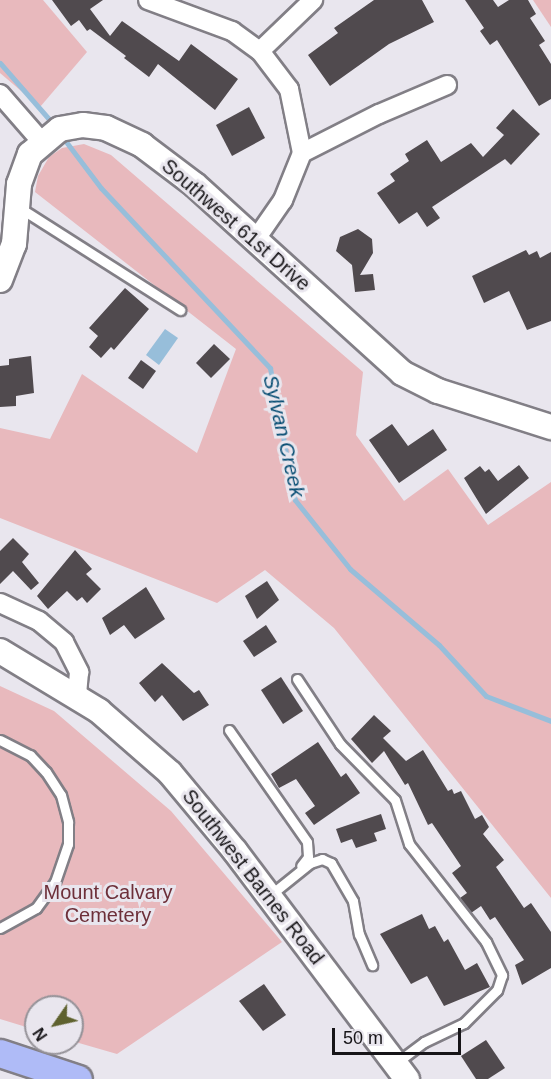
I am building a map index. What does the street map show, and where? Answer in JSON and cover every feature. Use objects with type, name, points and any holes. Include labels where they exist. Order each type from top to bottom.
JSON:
[{"type":"main road","points":[[0,1053],[78,1079]]},
{"type":"street","points":[[148,0],[210,20],[260,51],[289,89],[302,153],[283,200],[256,239]]},
{"type":"street","points":[[260,51],[313,0]]},
{"type":"street","points":[[302,153],[379,114],[447,86]]},
{"type":"street","points":[[0,94],[11,102],[41,141],[21,172],[14,244],[0,280]]},
{"type":"street","name":"Southwest 61st Drive","points":[[41,141],[60,129],[83,125],[122,133],[195,184],[402,373],[438,392],[551,427]]},
{"type":"street","points":[[0,603],[39,621],[64,642],[79,672],[77,696]]},
{"type":"street","name":"Southwest Barnes Road","points":[[0,651],[77,696],[119,726],[170,772],[269,896],[401,1071]]},
{"type":"lane","points":[[17,206],[180,310]]},
{"type":"lane","points":[[297,679],[340,744],[395,800],[409,844],[486,942],[502,975],[497,990],[464,1023],[424,1042],[401,1071]]},
{"type":"lane","points":[[229,730],[307,842],[308,857],[296,873]]},
{"type":"lane","points":[[0,740],[30,755],[46,772],[61,795],[68,822],[68,843],[55,882],[36,908],[0,928]]},
{"type":"lane","points":[[269,896],[296,873],[322,859],[331,862],[353,901],[359,934],[372,965]]},
{"type":"green space","points":[[0,0],[43,0],[87,52],[40,107],[0,73]]},
{"type":"green space","points":[[533,0],[551,0],[551,27]]},
{"type":"green space","points":[[84,144],[111,155],[363,372],[356,435],[404,501],[448,469],[488,525],[551,482],[551,898],[334,628],[265,570],[217,603],[0,518],[0,428],[50,439],[82,374],[197,453],[236,349],[35,192],[38,176],[49,157],[62,148]]},
{"type":"green space","name":"Mount Calvary Cemetery","points":[[0,686],[54,711],[171,811],[282,942],[117,1054],[84,1044],[84,995],[24,995],[24,1026],[0,1019]]},
{"type":"water","points":[[165,329],[178,338],[159,365],[146,355]]},
{"type":"building","points":[[52,0],[103,0],[90,9],[110,36],[122,21],[179,61],[191,44],[238,79],[215,110],[158,64],[149,77],[90,29],[87,31],[79,20],[71,26]]},
{"type":"building","points":[[374,0],[422,0],[434,22],[389,44],[330,86],[308,55],[338,33],[334,28]]},
{"type":"building","points":[[465,0],[493,0],[498,7],[509,0],[528,0],[536,14],[530,18],[545,41],[539,45],[551,64],[551,99],[539,106],[497,40],[490,45],[480,31],[484,28]]},
{"type":"building","points":[[249,107],[265,138],[232,156],[216,125]]},
{"type":"building","points":[[513,109],[540,134],[511,165],[505,159],[432,207],[440,218],[427,227],[417,212],[399,224],[377,193],[395,181],[390,174],[409,161],[405,154],[427,140],[441,162],[471,143],[483,157],[504,135],[496,128]]},
{"type":"building","points":[[358,229],[372,239],[373,253],[360,275],[373,274],[375,290],[355,292],[352,265],[336,251],[340,237]]},
{"type":"building","points":[[526,250],[529,255],[537,251],[540,258],[551,252],[551,321],[527,330],[509,291],[484,303],[472,276]]},
{"type":"building","points":[[125,288],[149,309],[114,350],[111,347],[101,358],[89,347],[98,336],[89,328]]},
{"type":"building","points":[[214,344],[230,359],[211,378],[196,363]]},
{"type":"building","points":[[31,356],[34,393],[16,396],[16,406],[0,407],[0,366],[9,365],[9,359]]},
{"type":"building","points":[[141,360],[156,371],[143,389],[128,378]]},
{"type":"building","points":[[392,424],[408,446],[433,429],[447,450],[399,483],[369,440]]},
{"type":"building","points":[[519,465],[529,478],[486,514],[464,478],[480,466],[485,472],[489,469],[498,481]]},
{"type":"building","points":[[13,538],[29,554],[22,562],[39,583],[31,590],[13,571],[0,584],[0,551]]},
{"type":"building","points":[[75,550],[92,569],[86,574],[101,589],[87,603],[82,597],[77,601],[67,591],[48,609],[37,596]]},
{"type":"building","points":[[267,581],[279,600],[257,619],[245,596]]},
{"type":"building","points":[[146,587],[165,619],[135,639],[124,625],[110,635],[102,618]]},
{"type":"building","points":[[266,625],[277,642],[254,657],[243,641]]},
{"type":"building","points":[[162,663],[194,693],[199,690],[209,705],[183,721],[162,695],[155,702],[139,683]]},
{"type":"building","points":[[281,677],[303,711],[283,724],[261,690]]},
{"type":"building","points":[[374,715],[391,731],[383,738],[406,761],[423,750],[448,791],[452,789],[454,794],[461,791],[475,819],[482,815],[489,827],[483,834],[504,860],[496,867],[524,908],[531,903],[551,932],[551,968],[522,985],[515,965],[524,960],[495,917],[490,920],[481,906],[471,913],[460,898],[467,893],[452,873],[461,866],[432,823],[428,825],[408,783],[405,785],[384,751],[372,763],[351,739]]},
{"type":"building","points":[[318,742],[341,777],[346,773],[360,793],[314,825],[305,813],[315,806],[296,779],[279,788],[271,774]]},
{"type":"building","points":[[381,814],[386,829],[374,833],[377,841],[356,848],[352,839],[341,843],[336,829]]},
{"type":"building","points":[[422,914],[429,929],[435,926],[444,942],[448,939],[465,970],[477,963],[490,987],[444,1006],[427,976],[411,984],[380,934]]},
{"type":"building","points":[[264,984],[286,1015],[263,1031],[239,1001]]},
{"type":"building","points":[[486,1040],[505,1068],[488,1079],[476,1079],[461,1056]]},
{"type":"waterway","name":"Sylvan Creek","points":[[0,63],[48,118]]},
{"type":"waterway","name":"Sylvan Creek","points":[[67,143],[101,188],[270,368],[295,500],[350,569],[439,645],[486,696],[551,721]]}]
